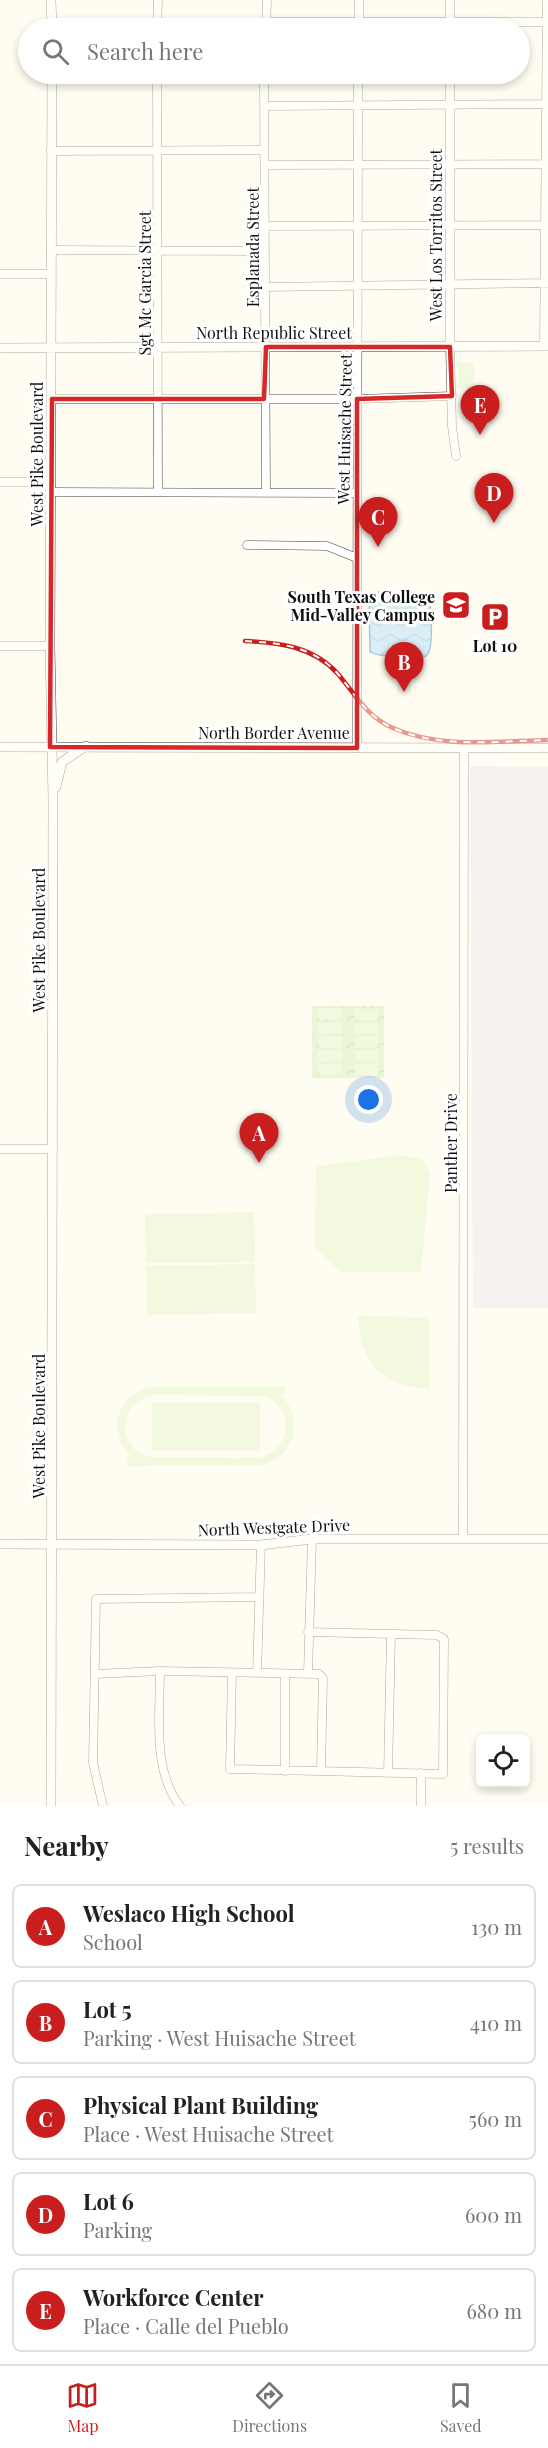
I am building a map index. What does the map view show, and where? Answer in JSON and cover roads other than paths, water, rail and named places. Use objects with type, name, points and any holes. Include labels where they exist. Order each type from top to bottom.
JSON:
[{"type":"street","points":[[51,0],[52,18]]},
{"type":"street","points":[[157,18],[158,0]]},
{"type":"street","points":[[266,18],[267,0]]},
{"type":"street","points":[[358,18],[359,0]]},
{"type":"street","points":[[450,0],[450,18]]},
{"type":"street","points":[[546,346],[547,0]]},
{"type":"street","points":[[530,23],[547,22]]},
{"type":"street","name":"West Pike Boulevard","points":[[51,1806],[53,1544],[53,800],[50,747],[52,84]]},
{"type":"street","name":"Sgt Mc Garcia Street","points":[[157,84],[158,492]]},
{"type":"street","name":"Esplanada Street","points":[[264,84],[266,493]]},
{"type":"street","name":"West Huisache Street","points":[[357,748],[358,84]]},
{"type":"street","name":"West Los Torritos Street","points":[[450,84],[450,347],[456,456]]},
{"type":"street","points":[[265,106],[547,104]]},
{"type":"street","points":[[51,151],[264,150]]},
{"type":"street","points":[[265,165],[547,164]]},
{"type":"street","points":[[265,226],[547,225]]},
{"type":"street","points":[[51,250],[265,250]]},
{"type":"street","points":[[0,274],[51,274]]},
{"type":"street","points":[[265,287],[547,283]]},
{"type":"street","name":"North Republic Street","points":[[0,348],[546,346]]},
{"type":"street","points":[[52,399],[357,399],[452,396]]},
{"type":"street","points":[[0,482],[50,482]]},
{"type":"street","points":[[51,492],[356,493]]},
{"type":"street","points":[[247,545],[327,546],[357,558]]},
{"type":"street","points":[[0,646],[50,646]]},
{"type":"street","points":[[53,800],[62,762],[86,746]]},
{"type":"street","name":"North Border Avenue","points":[[0,747],[548,748]]},
{"type":"street","name":"Panther Drive","points":[[463,1538],[464,748]]},
{"type":"street","points":[[0,1149],[53,1149]]},
{"type":"street","points":[[308,1674],[312,1539]]},
{"type":"street","name":"North Westgate Drive","points":[[0,1544],[261,1545],[312,1539],[548,1539]]},
{"type":"street","points":[[257,1673],[261,1545]]},
{"type":"street","points":[[103,1806],[93,1763],[96,1599],[259,1597]]},
{"type":"street","points":[[232,1673],[230,1769],[443,1774],[444,1638],[437,1635],[308,1632]]},
{"type":"street","points":[[388,1773],[391,1634]]},
{"type":"street","points":[[95,1674],[160,1671],[319,1674],[323,1678],[321,1772]]},
{"type":"street","points":[[160,1671],[161,1758],[171,1794],[180,1806]]},
{"type":"street","points":[[285,1674],[285,1771]]},
{"type":"street","points":[[421,1773],[421,1806]]},
{"type":"water","points":[[372,592],[419,593],[427,596],[431,627],[429,652],[426,656],[398,657],[370,652],[369,599]]},
{"type":"railway","points":[[245,641],[283,645],[318,657],[338,674],[376,718],[411,735],[469,742],[548,740]]},
{"type":"place","name":"Workforce Center","points":[[480,435]]},
{"type":"place","name":"Lot 6","points":[[494,523]]},
{"type":"place","name":"Physical Plant Building","points":[[378,547]]},
{"type":"place","name":"South Texas College Mid-Valley Campus","points":[[456,605]]},
{"type":"place","name":"Lot 10","points":[[495,617]]},
{"type":"place","name":"Lot 5","points":[[404,692]]},
{"type":"place","name":"Weslaco High School","points":[[259,1163]]}]
